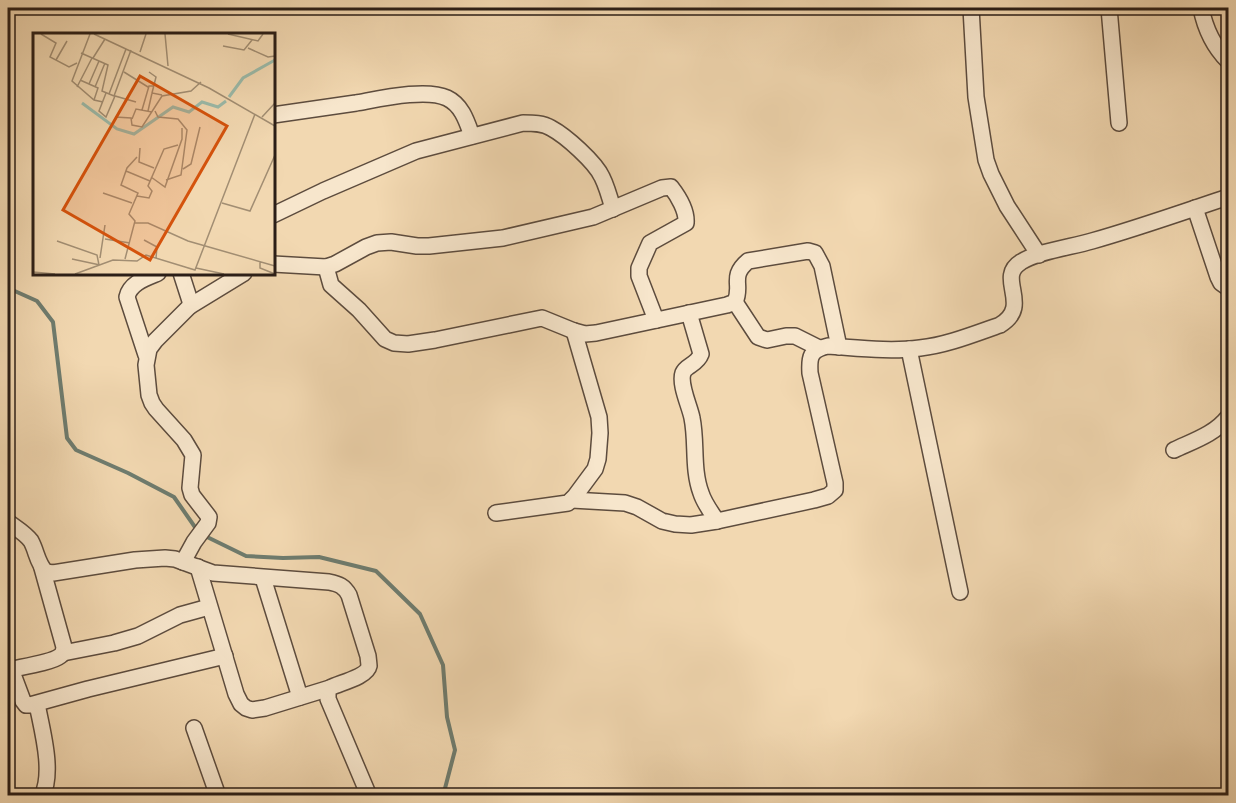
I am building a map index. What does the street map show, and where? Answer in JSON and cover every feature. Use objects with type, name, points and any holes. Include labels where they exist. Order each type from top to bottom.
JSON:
[{"type":"street","points":[[971,8],[976,97],[986,160],[1007,206],[1038,255]]},
{"type":"street","points":[[1109,8],[1119,123]]},
{"type":"street","points":[[1200,8],[1208,33],[1228,62]]},
{"type":"street","points":[[274,115],[405,95],[432,94],[447,98],[456,105],[464,114],[472,136]]},
{"type":"street","points":[[274,214],[416,151],[523,123],[536,123],[550,127],[581,151],[603,177],[613,209]]},
{"type":"street","points":[[274,264],[326,267],[377,243],[391,242],[429,246],[503,237],[593,217],[662,188],[671,187],[687,217],[686,223],[650,243],[639,268],[639,276],[656,320]]},
{"type":"street","points":[[572,500],[625,503],[662,521],[691,525],[828,496],[835,490],[835,483],[809,361],[819,348],[828,346],[909,349],[937,345],[1000,325],[1007,321],[1015,308],[1011,275],[1014,268],[1021,262],[1038,255],[1133,229],[1228,197]]},
{"type":"street","points":[[1195,208],[1218,277],[1221,283],[1228,288]]},
{"type":"street","points":[[326,267],[331,285],[359,310],[385,339],[394,343],[408,344],[542,318],[574,331],[585,334],[596,333],[727,305],[735,302],[738,296],[736,280],[738,272],[741,266],[748,261],[808,252],[814,253],[822,266],[839,347]]},
{"type":"street","points":[[147,356],[128,292],[132,286],[156,274]]},
{"type":"street","points":[[180,274],[190,306]]},
{"type":"street","points":[[42,568],[46,572],[53,573],[135,560],[165,558],[190,565],[213,573],[339,584],[349,595],[368,656],[367,670],[363,675],[330,688],[265,708],[252,710],[246,708],[236,694],[209,607],[190,565],[199,536],[208,523],[209,517],[192,495],[190,488],[193,455],[184,440],[152,403],[149,395],[147,356],[155,341],[190,306],[242,274]]},
{"type":"street","points":[[735,302],[758,337],[767,340],[795,336],[819,348]]},
{"type":"street","points":[[689,313],[701,354],[699,360],[684,370],[683,384],[694,428],[700,492],[717,521]]},
{"type":"street","points":[[496,513],[563,504],[572,500],[593,474],[598,459],[599,417],[574,331]]},
{"type":"street","points":[[909,349],[960,592]]},
{"type":"street","points":[[1174,450],[1202,437],[1225,422],[1228,417]]},
{"type":"street","points":[[8,522],[29,539],[42,568],[64,647],[63,653]]},
{"type":"street","points":[[263,578],[300,697]]},
{"type":"street","points":[[209,607],[180,615],[138,636],[63,653],[59,657],[10,669],[26,705],[225,656]]},
{"type":"street","points":[[330,688],[328,699],[369,795]]},
{"type":"street","points":[[37,704],[48,774],[46,788],[42,795]]},
{"type":"street","points":[[194,728],[218,795]]},
{"type":"waterway","points":[[8,288],[37,301],[53,322],[67,438],[76,450],[174,497],[197,530]]},
{"type":"waterway","points":[[203,535],[246,556],[319,557],[376,571],[420,614],[443,665],[447,717],[455,750],[443,796]]}]
